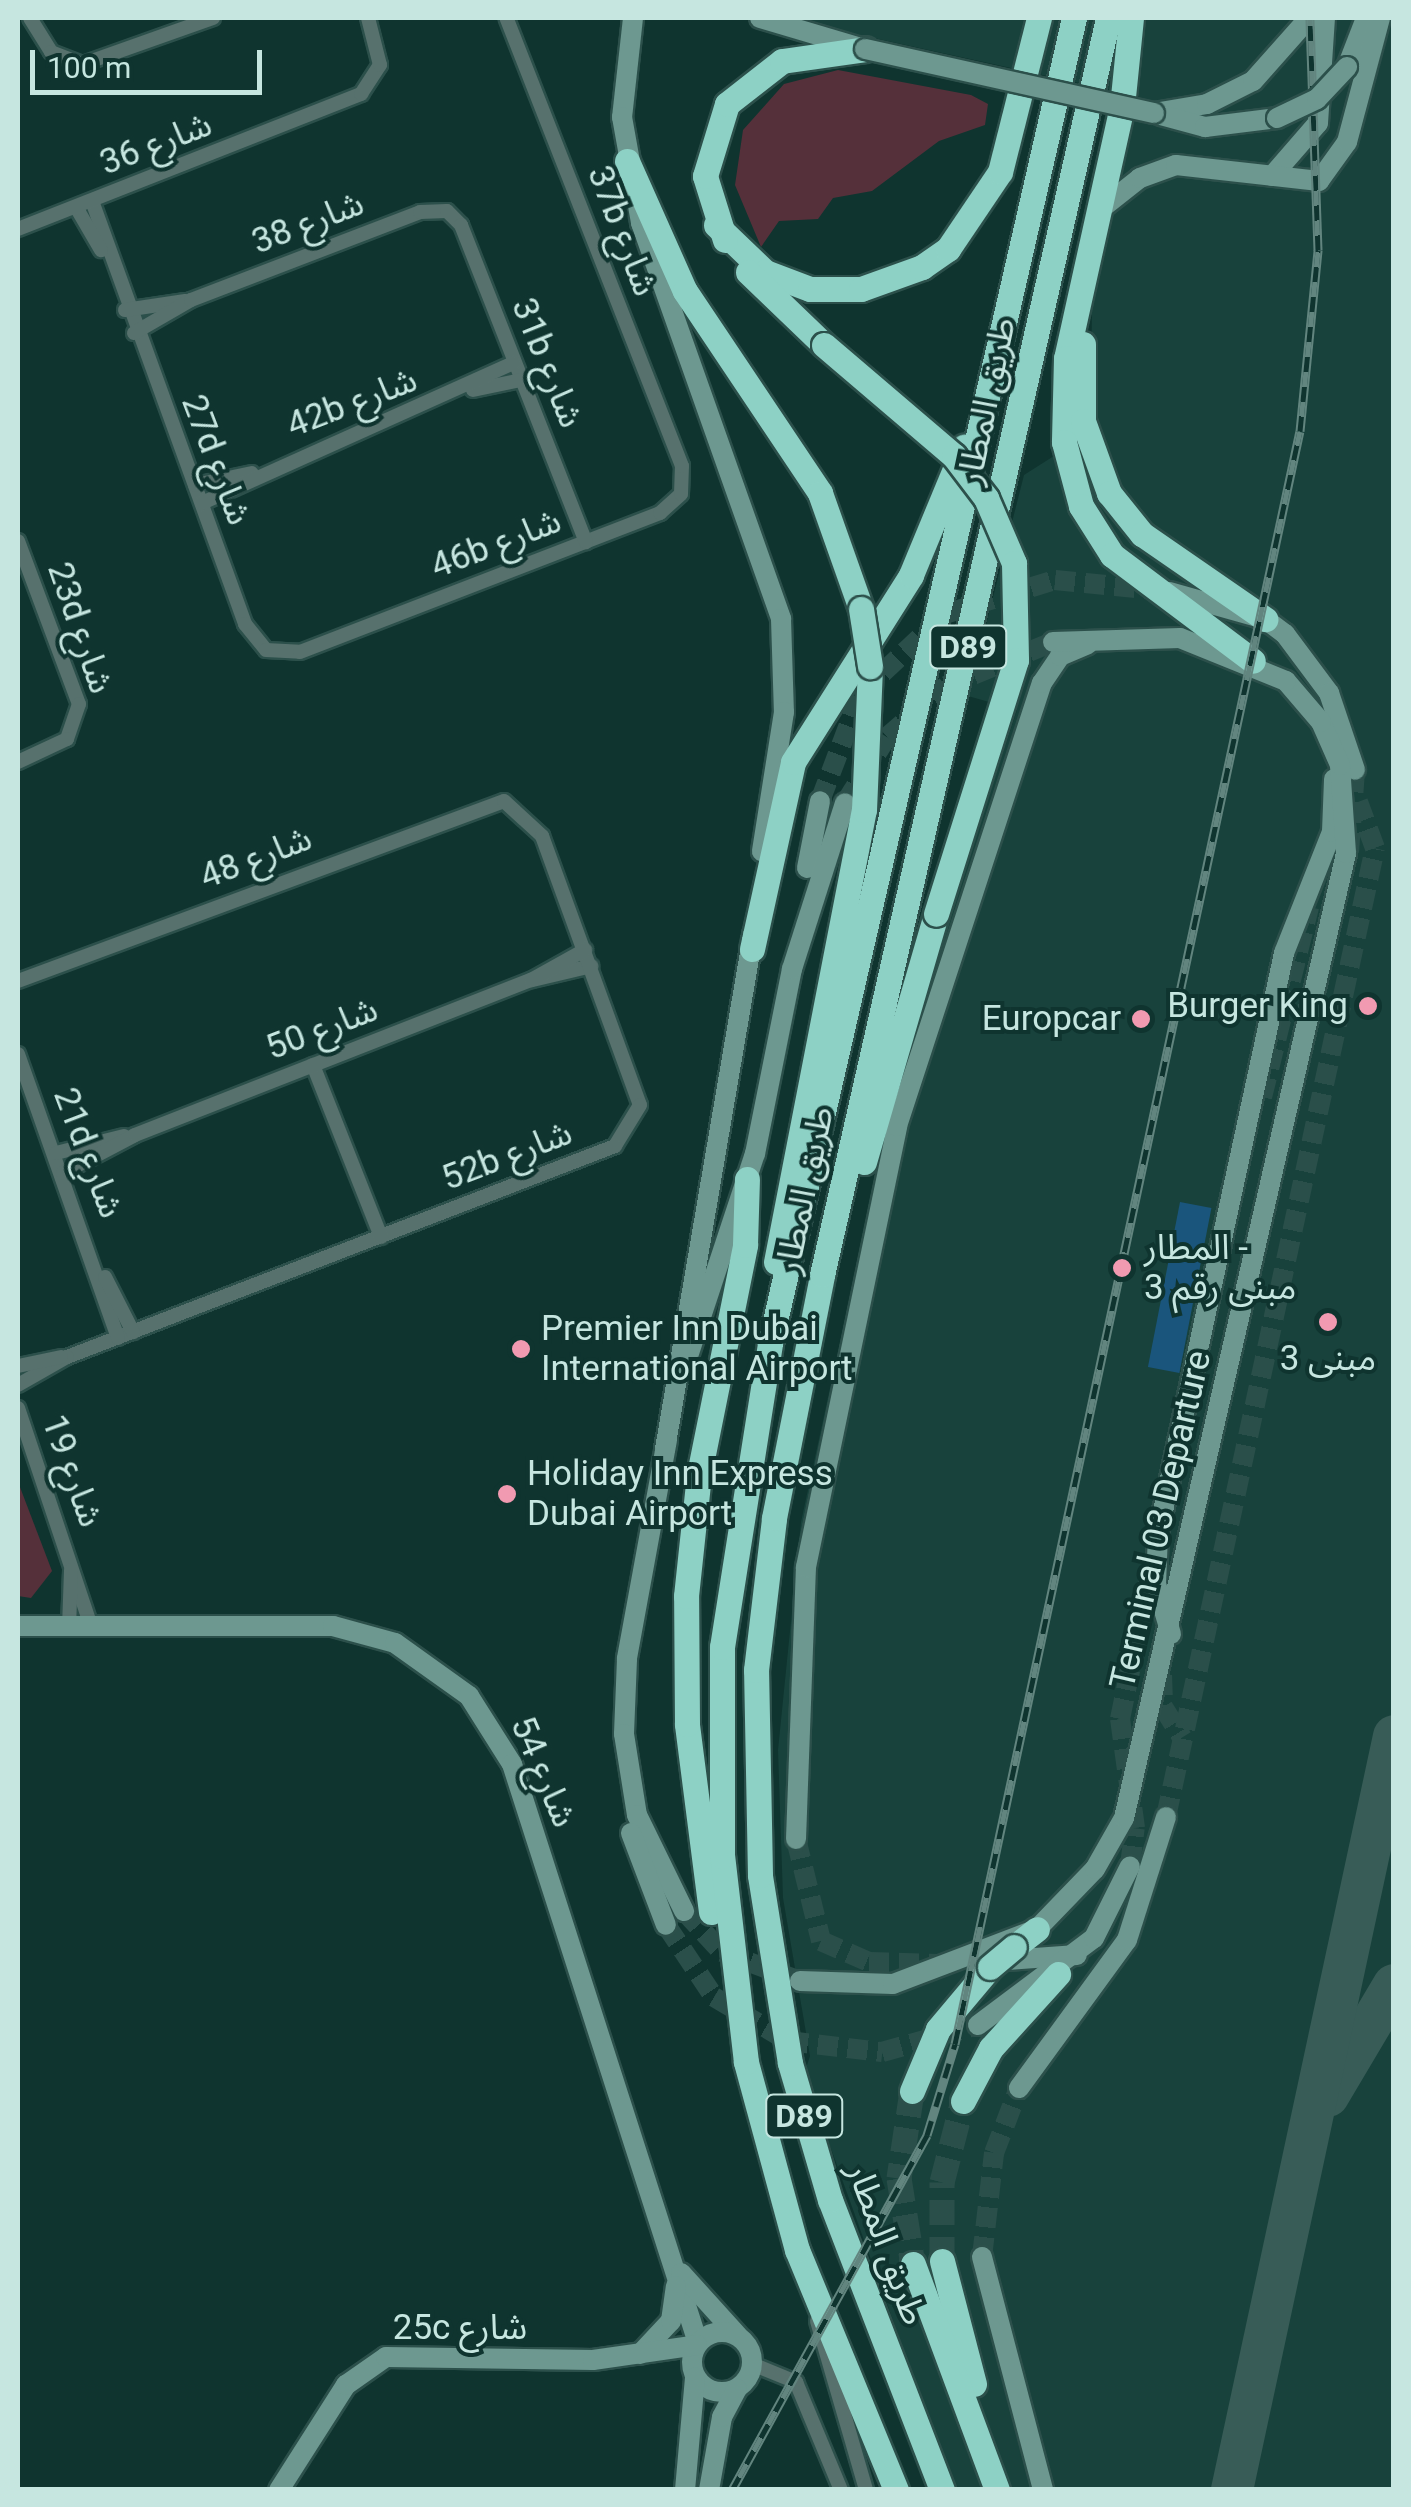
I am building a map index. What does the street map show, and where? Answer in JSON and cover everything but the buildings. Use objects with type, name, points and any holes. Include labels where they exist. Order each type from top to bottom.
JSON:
[{"type":"highway","points":[[716,226],[765,272],[810,289],[862,289],[922,267],[948,249],[1000,172],[1039,18]]},
{"type":"highway","name":"طريق المطار","points":[[896,2490],[814,2296],[768,2157],[738,2014],[719,1699],[736,1528],[770,1343],[1074,18]]},
{"type":"highway","name":"طريق المطار","points":[[942,2490],[815,2155],[780,2017],[760,1875],[760,1618],[822,1274],[1108,18]]},
{"type":"highway","points":[[1131,18],[1102,208],[1061,387],[1082,506],[1128,572],[1253,662]]},
{"type":"highway","points":[[822,1274],[1016,660],[1016,574],[998,521],[962,466],[754,278],[716,226],[707,151],[727,104],[782,61],[866,48]]},
{"type":"highway","points":[[627,161],[684,292],[820,493],[861,609],[870,666],[869,777],[805,1087],[770,1343]]},
{"type":"highway","points":[[752,948],[793,762],[929,539],[1030,222]]},
{"type":"highway","points":[[1088,270],[1080,398],[1108,493],[1142,534],[1265,619]]},
{"type":"highway","points":[[738,2014],[707,1884],[684,1638],[694,1513],[745,1246],[746,1180]]},
{"type":"highway","points":[[912,2092],[938,2029],[983,1964],[1014,1948],[1037,1929]]},
{"type":"highway","points":[[963,2101],[991,2048],[1058,1974]]},
{"type":"highway","points":[[942,2261],[1001,2490]]},
{"type":"highway","points":[[913,2264],[1001,2490]]},
{"type":"main road","points":[[633,18],[624,55],[627,161],[654,265],[781,619],[784,712],[752,948],[626,1659],[618,1773],[666,1925]]},
{"type":"main road","points":[[760,18],[866,48],[1205,127],[1278,118],[1317,99],[1348,67],[1366,18]]},
{"type":"main road","points":[[1154,113],[1207,104],[1253,82],[1309,18]]},
{"type":"main road","points":[[1272,176],[1318,123],[1325,18]]},
{"type":"main road","points":[[1102,208],[1176,165],[1319,181],[1336,167],[1380,18]]},
{"type":"main road","points":[[1169,592],[1265,619],[1301,652],[1340,716],[1348,769]]},
{"type":"main road","points":[[796,1839],[806,1566],[897,1126],[1048,669],[1114,634]]},
{"type":"main road","name":"Terminal 03 Departure","points":[[1037,1929],[1095,1868],[1124,1818],[1172,1636],[1350,832],[1331,740],[1286,680],[1253,662],[1180,638],[1114,634],[1053,642]]},
{"type":"main road","points":[[1172,1636],[1156,1584],[1158,1534],[1284,953],[1336,812],[1326,752],[1286,680]]},
{"type":"main road","points":[[664,1449],[746,1180],[792,969],[820,802]]},
{"type":"main road","points":[[792,969],[845,802]]},
{"type":"main road","name":"شارع 54","points":[[18,1626],[92,1629],[333,1626],[395,1643],[468,1696],[512,1764],[677,2271],[697,2344]]},
{"type":"main road","points":[[626,1659],[624,1734],[636,1814],[684,1911]]},
{"type":"main road","points":[[1019,2088],[1118,1954],[1148,1892],[1166,1818]]},
{"type":"main road","points":[[978,2025],[1058,1974],[1077,1955],[1117,1902],[1130,1866]]},
{"type":"main road","points":[[1117,1902],[1148,1892]]},
{"type":"main road","points":[[800,1982],[893,1984],[1037,1929]]},
{"type":"main road","points":[[983,1964],[1077,1955]]},
{"type":"main road","points":[[982,2257],[1043,2490]]},
{"type":"main road","points":[[643,2356],[671,2321],[677,2271]]},
{"type":"main road","name":"شارع 54","points":[[677,2271],[738,2336]]},
{"type":"main road","points":[[685,2490],[697,2344],[738,2336],[752,2364],[722,2417],[709,2490]]},
{"type":"main road","name":"25c شارع","points":[[279,2490],[346,2385],[386,2357],[643,2356],[697,2344]]},
{"type":"main road","name":"25c شارع","points":[[643,2356],[694,2374]]},
{"type":"main road","points":[[694,2374],[714,2392],[737,2389]]},
{"type":"street","points":[[30,18],[60,59],[94,63],[213,18]]},
{"type":"street","name":"37b شارع","points":[[506,18],[682,466]]},
{"type":"street","name":"شارع 36","points":[[18,229],[362,94],[380,64],[371,24]]},
{"type":"street","name":"27d شارع","points":[[92,201],[104,255]]},
{"type":"street","name":"27d شارع","points":[[76,206],[104,255],[250,634],[275,654],[300,652]]},
{"type":"street","name":"شارع 38","points":[[134,333],[191,300],[420,212],[447,211]]},
{"type":"street","name":"31b شارع","points":[[447,211],[462,226],[586,542]]},
{"type":"street","name":"شارع 38","points":[[126,310],[191,300]]},
{"type":"street","name":"42b شارع","points":[[202,502],[258,472],[468,390],[514,364]]},
{"type":"street","name":"42b شارع","points":[[468,390],[521,380]]},
{"type":"street","name":"46b شارع","points":[[300,652],[672,506],[682,466]]},
{"type":"street","name":"42b شارع","points":[[195,484],[258,472]]},
{"type":"street","name":"23d شارع","points":[[18,541],[79,704],[66,739],[18,762]]},
{"type":"street","name":"شارع 48","points":[[18,981],[478,804],[516,805]]},
{"type":"street","name":"52b شارع","points":[[18,1385],[67,1357],[381,1237],[628,1136],[637,1089],[542,836],[516,805]]},
{"type":"street","points":[[531,980],[585,950]]},
{"type":"street","points":[[531,980],[591,966]]},
{"type":"street","name":"شارع 50","points":[[63,1173],[135,1135],[531,980]]},
{"type":"street","name":"21d شارع","points":[[18,1054],[125,1335]]},
{"type":"street","points":[[313,1065],[381,1237]]},
{"type":"street","name":"شارع 50","points":[[56,1153],[135,1135]]},
{"type":"street","name":"52b شارع","points":[[18,1366],[67,1357]]},
{"type":"street","name":"شارع 19","points":[[18,1408],[92,1629]]},
{"type":"street","name":"شارع 19","points":[[69,1628],[70,1554]]},
{"type":"street","points":[[814,2296],[866,2490]]},
{"type":"street","points":[[752,2364],[796,2382],[841,2490]]},
{"type":"shaded area","points":[[782,18],[1393,18],[1393,2489],[954,2489],[804,2074],[810,2056],[783,1898],[778,1750],[801,1522],[898,1074],[1017,710],[968,696],[1024,475],[1090,433],[1092,310],[1139,96]]},
{"type":"shaded area","points":[[838,70],[971,95],[988,104],[985,125],[939,141],[872,191],[833,198],[818,219],[779,221],[761,247],[735,185],[743,130],[784,84]]},
{"type":"shaded area","points":[[18,1482],[52,1571],[31,1598],[18,1596]]},
{"type":"water","points":[[1180,1202],[1211,1208],[1179,1373],[1148,1367]]},
{"type":"taxiway","points":[[1232,2490],[1394,1736]]},
{"type":"taxiway","points":[[1328,2096],[1394,1985]]},
{"type":"tunnel","points":[[820,801],[861,693],[945,614],[1055,580],[1157,590]]},
{"type":"tunnel","points":[[845,803],[887,737],[946,686],[1053,642]]},
{"type":"tunnel","points":[[1349,852],[1355,770]]},
{"type":"tunnel","points":[[1166,1817],[1375,848],[1358,802]]},
{"type":"tunnel","points":[[1262,1097],[1309,907]]},
{"type":"tunnel","points":[[1130,1866],[1135,1828],[1120,1719],[1152,1563]]},
{"type":"tunnel","points":[[1162,1675],[1163,1707],[1182,1737]]},
{"type":"tunnel","points":[[796,1839],[821,1941],[869,1962],[937,1964]]},
{"type":"tunnel","points":[[684,1911],[722,1952],[800,1981]]},
{"type":"tunnel","points":[[666,1925],[714,1997],[788,2041],[882,2052],[978,2025]]},
{"type":"tunnel","points":[[982,2257],[994,2153],[1019,2088]]},
{"type":"tunnel","points":[[912,2091],[899,2178],[913,2264]]},
{"type":"tunnel","points":[[942,2261],[942,2182],[963,2101]]},
{"type":"railway","points":[[732,2490],[927,2135],[955,2044],[1300,431],[1318,250],[1310,18]]},
{"type":"place","name":"Burger King","points":[[1368,1006]]},
{"type":"place","name":"Europcar","points":[[1141,1019]]},
{"type":"place","name":"المطار - مبنى رقم 3","points":[[1122,1268]]},
{"type":"place","name":"مبنى 3","points":[[1328,1322]]},
{"type":"place","name":"Premier Inn Dubai International Airport","points":[[521,1349]]},
{"type":"place","name":"Holiday Inn Express Dubai Airport","points":[[507,1494]]}]
